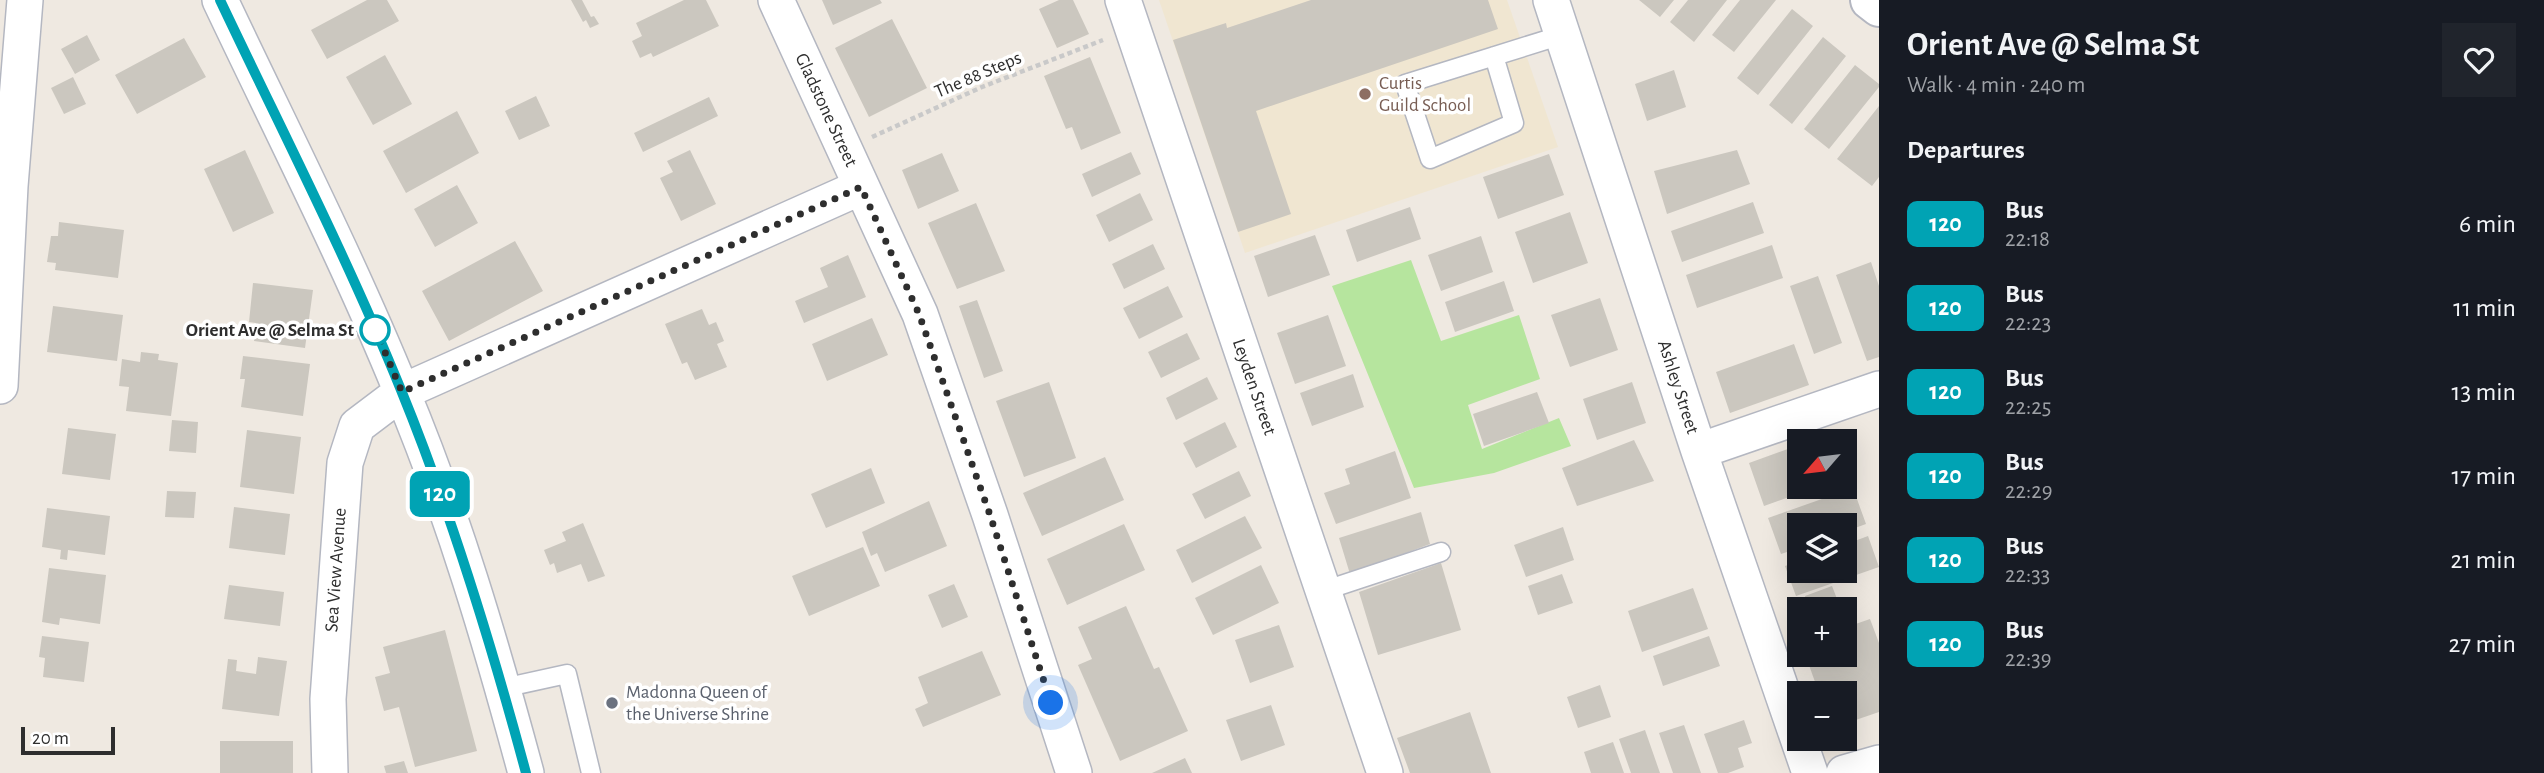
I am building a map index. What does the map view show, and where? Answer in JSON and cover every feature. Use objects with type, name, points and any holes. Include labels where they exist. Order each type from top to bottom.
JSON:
[{"type":"main road","points":[[1870,0],[1879,7]]},
{"type":"street","points":[[0,386],[10,186],[25,0]]},
{"type":"street","points":[[220,0],[402,392],[469,576],[526,773]]},
{"type":"street","name":"Gladstone Street","points":[[776,0],[919,314],[990,515],[1074,773]]},
{"type":"street","name":"Leyden Street","points":[[1123,0],[1385,773]]},
{"type":"street","name":"Ashley Street","points":[[1550,0],[1699,451],[1810,773]]},
{"type":"street","name":"Sea View Avenue","points":[[330,773],[328,699],[345,463],[357,426],[402,392],[861,187]]},
{"type":"street","points":[[1699,451],[1879,389]]},
{"type":"street","points":[[1844,773],[1879,762]]},
{"type":"lane","points":[[1494,56],[1514,123],[1430,159],[1405,84],[1494,56],[1562,35]]},
{"type":"lane","points":[[1323,591],[1441,552]]},
{"type":"lane","points":[[503,688],[567,674],[591,773]]},
{"type":"path","name":"The 88 Steps","points":[[864,141],[982,87],[1104,40]]},
{"type":"shaded area","name":"Curtis Guild School","points":[[1159,0],[1507,0],[1558,147],[1245,253]]},
{"type":"green space","points":[[1411,260],[1441,341],[1519,315],[1540,379],[1468,405],[1482,449],[1559,418],[1571,446],[1494,473],[1414,488],[1332,286]]},
{"type":"building","points":[[367,0],[387,0],[399,21],[327,59],[311,30]]},
{"type":"building","points":[[571,0],[582,0],[591,17],[594,16],[599,24],[590,28],[586,20],[583,22]]},
{"type":"building","points":[[684,0],[706,0],[719,26],[653,57],[651,53],[640,58],[632,41],[642,36],[636,23]]},
{"type":"building","points":[[822,0],[880,0],[882,3],[833,25]]},
{"type":"building","points":[[1059,0],[1073,0],[1089,34],[1057,48],[1039,9]]},
{"type":"building","points":[[1311,0],[1488,0],[1498,29],[1256,111],[1291,214],[1238,232],[1173,40],[1226,23],[1227,28]]},
{"type":"building","points":[[1639,0],[1674,0],[1660,17]]},
{"type":"building","points":[[1688,0],[1727,0],[1694,42],[1670,22]]},
{"type":"building","points":[[1740,0],[1776,0],[1734,52],[1712,35]]},
{"type":"building","points":[[1792,9],[1813,26],[1758,95],[1737,78]]},
{"type":"building","points":[[892,19],[927,88],[869,117],[835,48]]},
{"type":"building","points":[[87,35],[100,60],[75,74],[61,49]]},
{"type":"building","points":[[1823,37],[1846,56],[1792,124],[1769,105]]},
{"type":"building","points":[[184,38],[206,77],[137,114],[115,75]]},
{"type":"building","points":[[385,55],[412,104],[373,125],[346,77]]},
{"type":"building","points":[[1090,57],[1121,133],[1081,150],[1072,127],[1066,129],[1044,76]]},
{"type":"building","points":[[1855,65],[1879,84],[1879,87],[1829,149],[1804,129]]},
{"type":"building","points":[[1674,70],[1686,107],[1647,121],[1635,84]]},
{"type":"building","points":[[73,77],[86,104],[64,114],[51,88]]},
{"type":"building","points":[[536,96],[550,126],[519,140],[505,111]]},
{"type":"building","points":[[709,97],[718,116],[643,152],[634,133]]},
{"type":"building","points":[[1879,106],[1879,177],[1872,186],[1837,159]]},
{"type":"building","points":[[457,111],[479,153],[406,193],[383,151]]},
{"type":"building","points":[[245,150],[274,213],[233,232],[204,169]]},
{"type":"building","points":[[690,150],[716,204],[681,221],[660,178],[673,172],[667,161]]},
{"type":"building","points":[[1737,150],[1750,184],[1667,214],[1654,171]]},
{"type":"building","points":[[1131,152],[1141,174],[1092,197],[1082,174]]},
{"type":"building","points":[[942,153],[959,191],[918,209],[902,170]]},
{"type":"building","points":[[1549,154],[1564,195],[1498,219],[1483,177]]},
{"type":"building","points":[[457,185],[478,223],[435,247],[414,209]]},
{"type":"building","points":[[1140,193],[1153,220],[1109,242],[1096,215]]},
{"type":"building","points":[[1753,202],[1764,233],[1682,262],[1671,231]]},
{"type":"building","points":[[976,203],[1005,271],[957,289],[928,223]]},
{"type":"building","points":[[1410,207],[1421,239],[1357,262],[1346,230]]},
{"type":"building","points":[[1570,212],[1588,263],[1533,283],[1515,232]]},
{"type":"building","points":[[59,222],[124,230],[118,278],[55,270],[56,263],[47,262],[51,236],[58,236]]},
{"type":"building","points":[[1315,235],[1330,275],[1268,297],[1254,256]]},
{"type":"building","points":[[1481,236],[1493,272],[1441,291],[1428,255]]},
{"type":"building","points":[[515,241],[543,291],[449,341],[422,291]]},
{"type":"building","points":[[1153,244],[1165,269],[1124,289],[1112,264]]},
{"type":"building","points":[[1772,245],[1783,278],[1697,308],[1686,275]]},
{"type":"building","points":[[848,255],[866,297],[804,323],[795,301],[828,287],[820,268]]},
{"type":"building","points":[[1871,262],[1879,286],[1879,357],[1867,361],[1836,275]]},
{"type":"building","points":[[1818,276],[1842,343],[1814,354],[1790,286]]},
{"type":"building","points":[[1504,281],[1514,311],[1455,332],[1445,302]]},
{"type":"building","points":[[253,283],[313,290],[305,348],[254,341],[256,323],[249,322]]},
{"type":"building","points":[[1168,286],[1183,317],[1139,339],[1123,308]]},
{"type":"building","points":[[1600,298],[1618,350],[1570,367],[1551,315]]},
{"type":"building","points":[[977,300],[1003,371],[984,378],[959,306]]},
{"type":"building","points":[[53,306],[123,315],[117,361],[47,352]]},
{"type":"building","points":[[702,309],[709,325],[716,322],[724,341],[717,344],[727,367],[695,380],[687,362],[682,364],[665,324]]},
{"type":"building","points":[[1328,315],[1346,366],[1295,384],[1277,333]]},
{"type":"building","points":[[872,318],[888,355],[827,381],[812,344]]},
{"type":"building","points":[[1187,333],[1200,359],[1161,378],[1148,352]]},
{"type":"building","points":[[1794,344],[1809,385],[1730,413],[1716,372]]},
{"type":"building","points":[[141,352],[159,354],[158,360],[178,363],[171,416],[126,411],[129,387],[119,386],[122,359],[140,362]]},
{"type":"building","points":[[243,356],[310,364],[303,416],[241,407],[245,379],[240,379]]},
{"type":"building","points":[[1353,374],[1364,407],[1312,426],[1300,393]]},
{"type":"building","points":[[1207,377],[1218,399],[1176,420],[1166,398]]},
{"type":"building","points":[[1049,382],[1076,458],[1024,477],[996,401]]},
{"type":"building","points":[[1632,382],[1646,423],[1597,440],[1583,399]]},
{"type":"building","points":[[1537,392],[1549,423],[1484,446],[1473,414]]},
{"type":"building","points":[[172,420],[198,422],[196,453],[169,451]]},
{"type":"building","points":[[1225,422],[1237,447],[1196,468],[1183,443]]},
{"type":"building","points":[[68,428],[116,434],[110,480],[62,474]]},
{"type":"building","points":[[247,430],[301,437],[294,494],[240,487]]},
{"type":"building","points":[[1634,440],[1654,481],[1577,506],[1562,468]]},
{"type":"building","points":[[1787,449],[1787,498],[1764,506],[1749,463]]},
{"type":"building","points":[[1395,451],[1411,498],[1336,524],[1324,493],[1350,484],[1345,469]]},
{"type":"building","points":[[1105,457],[1124,500],[1042,536],[1023,493]]},
{"type":"building","points":[[871,468],[885,503],[826,528],[811,494]]},
{"type":"building","points":[[1239,471],[1251,496],[1205,519],[1192,494]]},
{"type":"building","points":[[167,491],[196,492],[194,518],[165,517]]},
{"type":"building","points":[[1822,499],[1857,499],[1866,524],[1857,527],[1857,513],[1787,513],[1787,552],[1781,554],[1768,518]]},
{"type":"building","points":[[929,501],[947,546],[885,572],[877,553],[871,556],[862,532]]},
{"type":"building","points":[[234,507],[290,514],[285,555],[229,548]]},
{"type":"building","points":[[47,508],[110,516],[105,555],[68,550],[67,560],[60,559],[61,550],[42,547]]},
{"type":"building","points":[[1421,512],[1430,544],[1350,574],[1339,538]]},
{"type":"building","points":[[1245,516],[1262,548],[1192,583],[1176,550]]},
{"type":"building","points":[[583,523],[605,576],[588,582],[581,564],[557,573],[554,563],[550,565],[544,550],[566,541],[562,532]]},
{"type":"building","points":[[1124,524],[1145,570],[1067,605],[1047,559]]},
{"type":"building","points":[[1563,527],[1574,560],[1526,577],[1514,545]]},
{"type":"building","points":[[1868,536],[1879,567],[1857,575],[1857,540]]},
{"type":"building","points":[[863,547],[880,586],[809,616],[792,576]]},
{"type":"building","points":[[1441,563],[1461,630],[1378,655],[1359,592]]},
{"type":"building","points":[[1261,565],[1279,603],[1213,635],[1195,598]]},
{"type":"building","points":[[49,568],[106,575],[100,624],[60,618],[59,625],[42,622]]},
{"type":"building","points":[[1562,574],[1573,603],[1538,615],[1528,586]]},
{"type":"building","points":[[1791,583],[1833,583],[1796,596]]},
{"type":"building","points":[[954,584],[968,617],[942,628],[928,595]]},
{"type":"building","points":[[229,585],[284,592],[280,626],[224,619]]},
{"type":"building","points":[[1832,586],[1836,597],[1805,597]]},
{"type":"building","points":[[1693,588],[1708,629],[1642,652],[1628,611]]},
{"type":"building","points":[[1126,606],[1154,669],[1159,667],[1188,731],[1120,761],[1078,665],[1092,659],[1078,627]]},
{"type":"building","points":[[1870,619],[1879,643],[1879,712],[1857,720],[1857,681],[1815,681],[1810,667],[1857,667],[1857,624]]},
{"type":"building","points":[[1279,625],[1294,667],[1250,683],[1235,640]]},
{"type":"building","points":[[445,630],[477,751],[415,767],[399,707],[384,711],[375,677],[390,673],[383,647]]},
{"type":"building","points":[[42,636],[89,642],[84,682],[43,677],[45,658],[39,657]]},
{"type":"building","points":[[1709,636],[1720,666],[1663,686],[1653,656]]},
{"type":"building","points":[[982,651],[1001,695],[923,727],[915,709],[928,703],[918,677]]},
{"type":"building","points":[[258,657],[287,661],[279,716],[222,709],[228,659],[237,660],[236,671],[256,674]]},
{"type":"building","points":[[1600,685],[1611,717],[1578,728],[1567,697]]},
{"type":"building","points":[[1271,705],[1285,745],[1241,761],[1226,720]]},
{"type":"building","points":[[1470,712],[1491,773],[1410,773],[1397,738]]},
{"type":"building","points":[[1744,720],[1752,743],[1738,748],[1744,767],[1728,773],[1718,773],[1704,734]]},
{"type":"building","points":[[1684,725],[1701,773],[1673,773],[1659,733]]},
{"type":"building","points":[[1645,730],[1660,773],[1631,773],[1619,739]]},
{"type":"building","points":[[220,741],[293,741],[293,773],[220,773]]},
{"type":"building","points":[[1613,742],[1624,773],[1591,773],[1584,752]]},
{"type":"building","points":[[1185,758],[1192,773],[1152,773]]},
{"type":"building","points":[[404,761],[408,773],[386,773],[384,766]]},
{"type":"bus line","name":"120","points":[[220,0],[402,392],[469,576],[526,773]]},
{"type":"place","name":"Curtis Guild School","points":[[1365,94]]},
{"type":"place","name":"Orient Ave @ Selma St","points":[[375,330]]},
{"type":"place","name":"Madonna Queen of the Universe Shrine","points":[[612,703]]},
{"type":"route","points":[[375,330],[373,324],[402,392],[861,187],[919,314],[990,515],[1051,703]]}]
